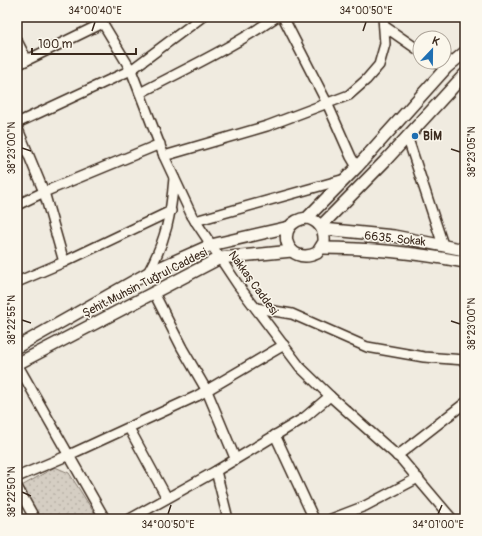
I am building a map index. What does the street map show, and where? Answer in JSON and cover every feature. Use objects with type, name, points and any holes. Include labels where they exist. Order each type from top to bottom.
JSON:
[{"type":"main road","points":[[452,63],[465,52]]},
{"type":"main road","points":[[306,218],[313,220],[322,227],[324,242],[322,248],[311,256],[298,255],[292,251],[286,240],[289,227],[294,222],[306,218],[346,179],[444,70]]},
{"type":"main road","points":[[322,227],[465,74]]},
{"type":"main road","name":"Şehit Muhsin Tuğrul Caddesi","points":[[17,347],[148,273],[211,245],[289,227]]},
{"type":"main road","name":"6635. Sokak","points":[[322,227],[394,236],[465,250]]},
{"type":"main road","name":"6635. Sokak","points":[[322,248],[367,248],[397,251],[465,262]]},
{"type":"main road","name":"Şehit Muhsin Tuğrul Caddesi","points":[[17,364],[220,258],[292,251]]},
{"type":"street","points":[[17,123],[131,70],[190,20],[202,17]]},
{"type":"street","points":[[140,93],[212,57],[258,30],[276,17]]},
{"type":"street","points":[[283,17],[327,103],[351,158],[357,166]]},
{"type":"street","points":[[17,65],[101,20]]},
{"type":"street","name":"Nakkaş Caddesi","points":[[101,20],[131,70],[164,156],[196,222],[220,258],[300,367],[397,456],[418,478],[452,519]]},
{"type":"street","points":[[164,156],[267,126],[348,95],[366,80],[379,65],[385,44],[384,21]]},
{"type":"street","points":[[384,21],[412,44]]},
{"type":"street","points":[[17,41],[27,60]]},
{"type":"street","points":[[17,127],[44,192],[64,262]]},
{"type":"street","points":[[407,136],[443,245]]},
{"type":"street","points":[[17,205],[44,192],[160,144]]},
{"type":"street","points":[[148,273],[160,250],[171,211],[174,177]]},
{"type":"street","points":[[196,222],[346,179]]},
{"type":"street","points":[[17,282],[64,262],[171,211]]},
{"type":"street","points":[[154,293],[182,348],[207,391],[235,458]]},
{"type":"street","points":[[256,308],[292,314],[366,347],[424,356],[465,360]]},
{"type":"street","points":[[17,477],[129,428],[207,391],[284,345]]},
{"type":"street","points":[[17,364],[105,519]]},
{"type":"street","points":[[130,519],[216,471],[235,458],[304,418],[330,396]]},
{"type":"street","points":[[397,456],[465,403]]},
{"type":"street","points":[[129,428],[167,498]]},
{"type":"street","points":[[275,435],[314,519]]},
{"type":"street","points":[[216,471],[228,519]]},
{"type":"street","points":[[331,519],[365,506],[418,478]]},
{"type":"street","points":[[17,487],[35,519]]},
{"type":"shaded area","points":[[55,467],[69,473],[98,519],[39,519],[20,487]]},
{"type":"place","name":"BİM","points":[[415,136]]}]
